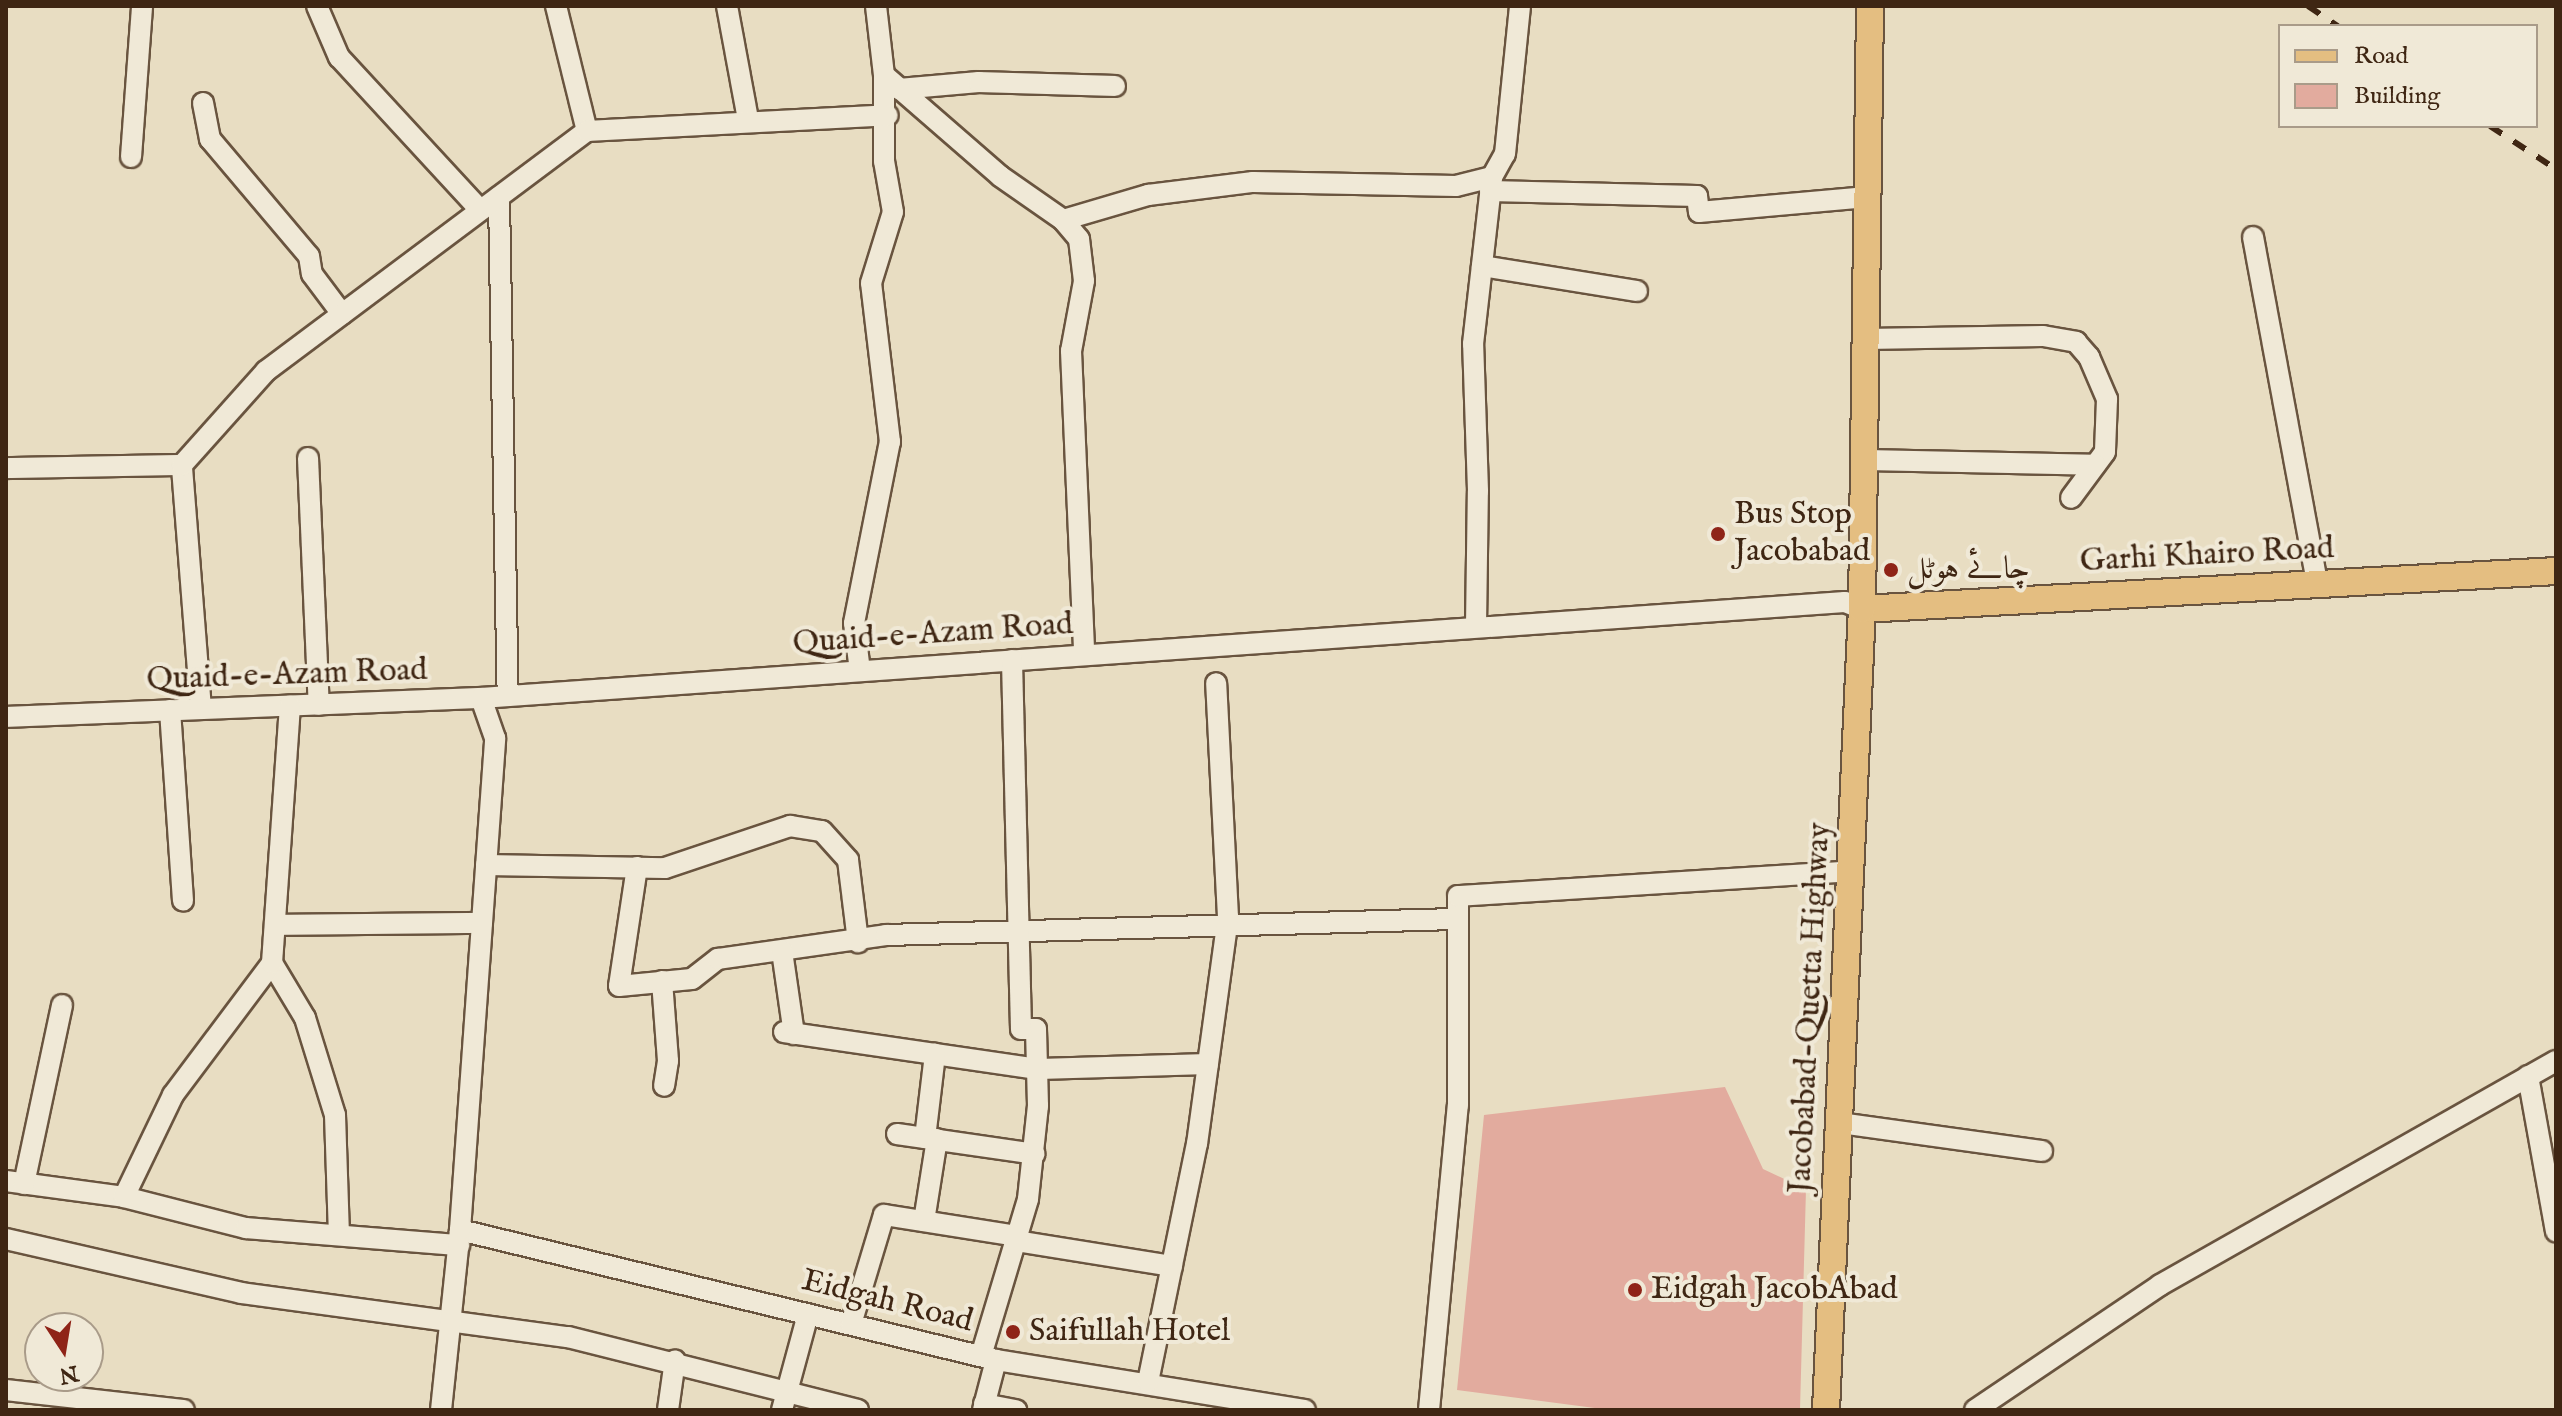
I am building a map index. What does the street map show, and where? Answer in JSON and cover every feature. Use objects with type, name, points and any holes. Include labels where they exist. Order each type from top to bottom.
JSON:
[{"type":"main road","name":"Jacobabad-Quetta Highway","points":[[1826,1410],[1862,609],[1870,6]]},
{"type":"main road","name":"Garhi Khairo Road","points":[[1862,609],[2556,571]]},
{"type":"street","points":[[131,157],[142,6]]},
{"type":"street","points":[[317,6],[339,57],[480,210]]},
{"type":"street","points":[[556,6],[587,131]]},
{"type":"street","points":[[727,6],[748,119]]},
{"type":"street","points":[[860,671],[854,623],[890,442],[871,283],[893,212],[884,161],[892,82],[876,6]]},
{"type":"street","points":[[1476,626],[1478,491],[1473,344],[1491,184],[1505,154],[1520,6]]},
{"type":"street","points":[[892,82],[1115,86]]},
{"type":"street","points":[[892,82],[1000,176],[1063,220],[1079,239],[1084,281],[1071,351],[1084,654]]},
{"type":"street","points":[[203,103],[210,139],[309,256],[312,274],[342,314]]},
{"type":"street","points":[[201,709],[182,465],[266,371],[587,131],[748,119],[888,115]]},
{"type":"street","points":[[1063,220],[1148,195],[1253,182],[1491,184],[1697,196],[1699,212],[1867,197]]},
{"type":"street","points":[[499,197],[508,696]]},
{"type":"street","points":[[2253,237],[2317,584]]},
{"type":"street","points":[[1482,266],[1637,291]]},
{"type":"street","points":[[1866,339],[2043,336],[2076,342],[2089,357],[2107,399],[2105,452],[2071,498]]},
{"type":"street","points":[[308,458],[319,705]]},
{"type":"street","points":[[1864,460],[2095,465]]},
{"type":"street","points":[[6,468],[182,465]]},
{"type":"street","name":"Quaid-e-Azam Road","points":[[6,717],[481,698],[1845,602],[1862,609]]},
{"type":"street","points":[[1012,660],[1021,1029],[1036,1029],[1039,1069],[1035,1154],[989,1358],[984,1407],[1016,1410]]},
{"type":"street","points":[[1148,1382],[1208,1064],[1226,926],[1216,683]]},
{"type":"street","points":[[441,1410],[460,1238],[495,738],[481,698]]},
{"type":"street","points":[[124,1197],[173,1095],[272,963],[290,706]]},
{"type":"street","points":[[170,710],[183,901]]},
{"type":"street","points":[[486,865],[665,868],[790,826],[822,831],[848,860],[858,942]]},
{"type":"street","points":[[637,867],[619,986],[692,979],[718,959],[858,942],[886,935],[1019,928],[1454,919]]},
{"type":"street","points":[[1429,1410],[1458,1105],[1454,919],[1458,896],[1851,871]]},
{"type":"street","points":[[275,925],[482,923]]},
{"type":"street","points":[[782,951],[789,1033],[1039,1069],[1208,1064]]},
{"type":"street","points":[[272,963],[305,1018],[335,1115],[339,1235]]},
{"type":"street","points":[[662,981],[668,1061],[664,1086]]},
{"type":"street","points":[[15,1183],[62,1005]]},
{"type":"street","points":[[924,1221],[935,1054]]},
{"type":"street","points":[[1975,1410],[2160,1285],[2556,1061]]},
{"type":"street","points":[[2528,1076],[2556,1232]]},
{"type":"street","points":[[1840,1123],[2042,1151]]},
{"type":"street","points":[[897,1134],[1035,1154]]},
{"type":"street","name":"Eidgah Road","points":[[15,1183],[124,1197],[246,1228],[339,1235],[460,1238],[808,1314],[989,1358],[1305,1410]]},
{"type":"street","points":[[851,1324],[884,1215],[1172,1266]]},
{"type":"street","points":[[6,1239],[241,1293],[568,1337],[675,1360],[784,1402],[858,1410]]},
{"type":"street","points":[[784,1402],[808,1314]]},
{"type":"street","points":[[668,1410],[675,1360]]},
{"type":"street","points":[[6,1390],[184,1410]]},
{"type":"building","name":"Eidgah JacobAbad","points":[[1725,1087],[1763,1169],[1806,1189],[1800,1410],[1610,1410],[1457,1390],[1484,1115]]},
{"type":"railway","points":[[2308,6],[2335,24]]},
{"type":"railway","points":[[2493,128],[2556,169]]},
{"type":"place","name":"Bus Stop Jacobabad","points":[[1718,534]]},
{"type":"place","name":"چائے ہوٹل","points":[[1891,570]]},
{"type":"place","name":"Eidgah JacobAbad","points":[[1635,1290]]},
{"type":"place","name":"Saifullah Hotel","points":[[1013,1332]]}]
